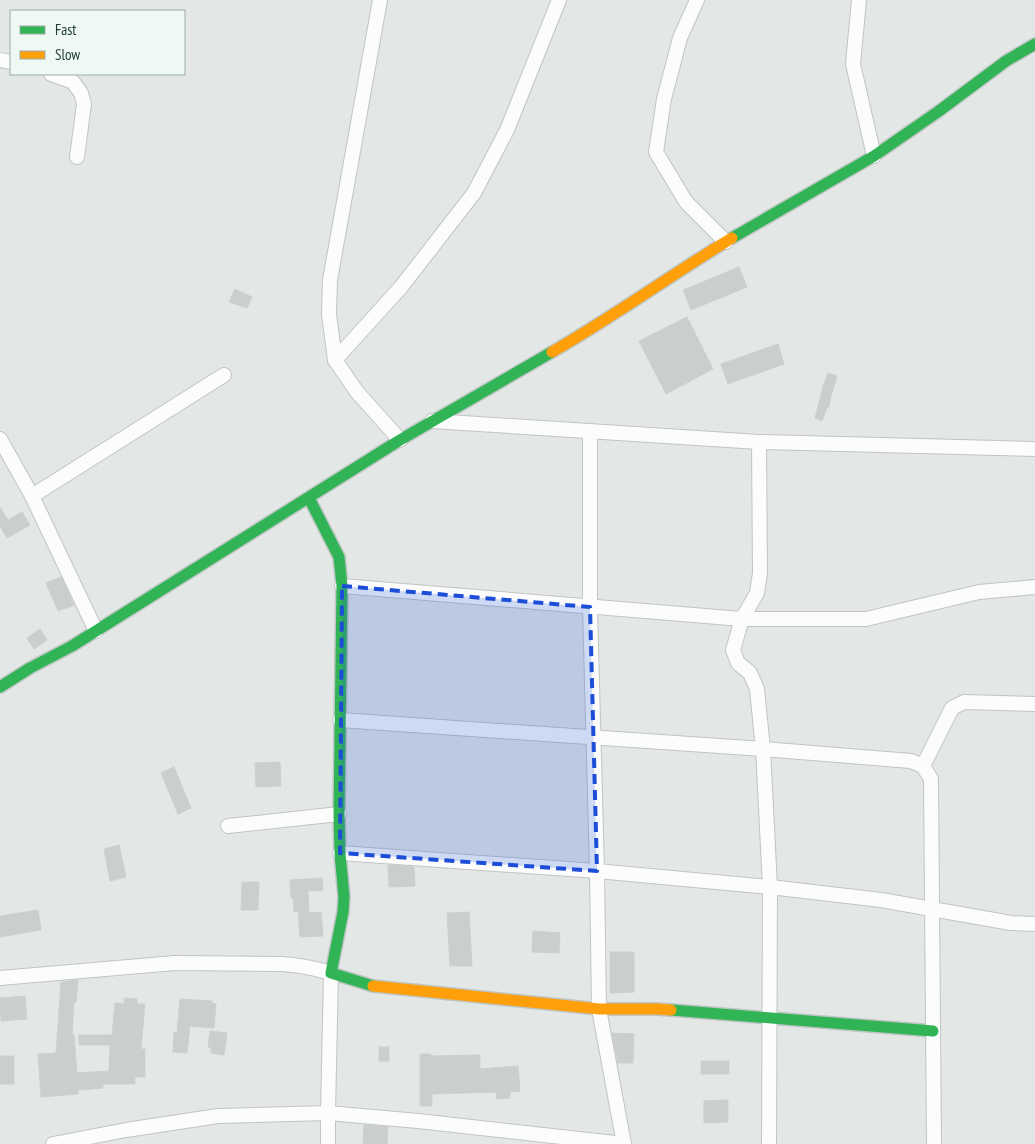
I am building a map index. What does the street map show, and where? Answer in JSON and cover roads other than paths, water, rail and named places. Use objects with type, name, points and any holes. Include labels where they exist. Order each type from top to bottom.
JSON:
[{"type":"street","points":[[380,0],[330,280],[329,314],[335,360],[357,392],[400,440]]},
{"type":"street","points":[[335,360],[401,287],[474,193],[507,130],[559,0]]},
{"type":"street","points":[[697,0],[677,47],[664,99],[656,152],[686,202],[726,242]]},
{"type":"street","points":[[859,0],[853,64],[874,156]]},
{"type":"street","points":[[0,686],[72,646],[400,440],[572,341],[726,242],[874,156],[1006,61],[1035,44]]},
{"type":"street","points":[[54,75],[73,82],[81,93],[84,104],[77,157]]},
{"type":"street","points":[[32,496],[224,375]]},
{"type":"street","points":[[432,421],[759,442],[1035,449]]},
{"type":"street","points":[[53,1144],[126,1130],[218,1116],[328,1113],[624,1144],[598,1008],[598,871],[590,607],[590,431]]},
{"type":"street","points":[[0,439],[32,496],[96,631]]},
{"type":"street","points":[[759,442],[760,573],[757,593],[742,620],[733,650],[738,664],[750,672],[757,688],[764,749],[770,887],[769,1144]]},
{"type":"street","points":[[309,498],[339,557],[342,586],[339,814],[344,897],[343,912],[331,973],[328,1144]]},
{"type":"street","points":[[342,586],[742,620],[866,619],[979,592],[1035,587]]},
{"type":"street","points":[[922,766],[952,708],[964,702],[1035,704]]},
{"type":"street","points":[[340,720],[764,749],[912,761],[922,766],[931,779],[934,1144]]},
{"type":"street","points":[[228,826],[339,814]]},
{"type":"street","points":[[340,853],[598,871],[770,887],[881,900],[1011,923],[1035,924]]},
{"type":"street","points":[[0,978],[176,963],[298,965],[374,986],[598,1008],[657,1009],[933,1031]]}]
